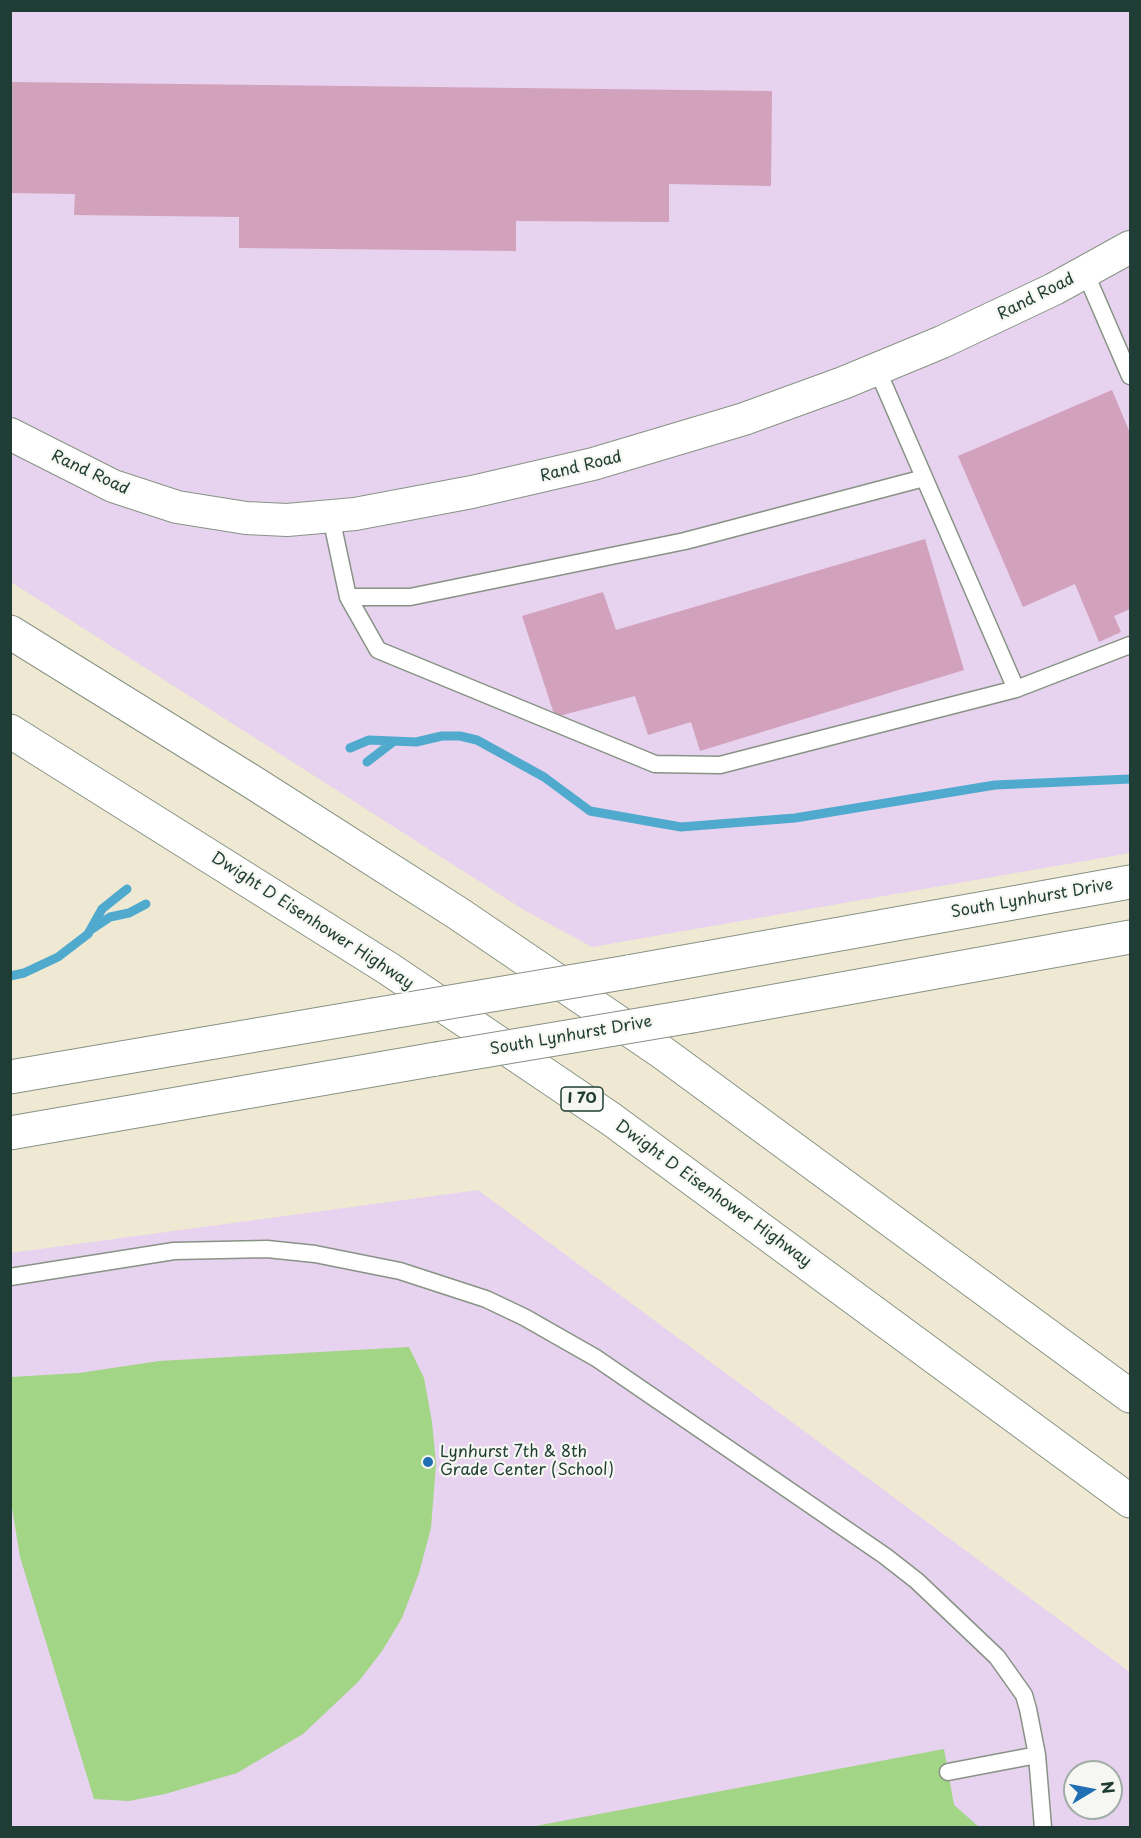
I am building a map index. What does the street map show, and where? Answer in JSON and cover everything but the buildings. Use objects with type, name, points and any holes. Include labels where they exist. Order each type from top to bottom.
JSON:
[{"type":"main road","points":[[10,632],[400,877],[649,1044],[1131,1396]]},
{"type":"main road","name":"Dwight D Eisenhower Highway","points":[[10,731],[389,969],[601,1112],[1131,1501]]},
{"type":"main road","name":"South Lynhurst Drive","points":[[10,1077],[628,972],[1131,882]]},
{"type":"main road","name":"South Lynhurst Drive","points":[[10,1132],[692,1016],[1131,937]]},
{"type":"street","name":"Rand Road","points":[[10,434],[113,486],[177,507],[246,518],[287,520],[331,517],[472,492],[610,460],[744,419],[877,369],[987,321],[1131,247]]},
{"type":"lane","points":[[1085,272],[1131,376]]},
{"type":"lane","points":[[877,369],[1016,689]]},
{"type":"lane","points":[[348,597],[410,597],[674,544],[924,478]]},
{"type":"lane","points":[[331,517],[348,597],[378,650],[655,764],[720,765],[1016,689],[1131,645]]},
{"type":"lane","points":[[10,1277],[174,1251],[267,1250],[363,1263],[441,1283],[486,1299],[596,1358],[830,1517],[917,1581],[997,1657],[1024,1695],[1037,1755],[1043,1827]]},
{"type":"lane","points":[[948,1772],[1037,1755]]},
{"type":"shaded area","points":[[10,11],[1130,11],[1130,853],[592,947],[524,910],[11,582]]},
{"type":"shaded area","name":"Lynhurst 7th & 8th Grade Center (School)","points":[[478,1190],[1130,1672],[1130,1827],[11,1827],[10,1253]]},
{"type":"green space","points":[[409,1347],[424,1378],[432,1422],[436,1464],[431,1528],[419,1573],[402,1618],[382,1651],[359,1681],[303,1734],[237,1773],[165,1794],[129,1801],[94,1799],[20,1557],[11,1501],[11,1377],[79,1373],[159,1361]]},
{"type":"green space","points":[[944,1749],[954,1805],[979,1827],[525,1828]]},
{"type":"waterway","points":[[350,748],[369,740],[416,742],[442,736],[460,736],[477,740],[544,777],[590,811],[681,827],[795,818],[995,785],[1130,779]]},
{"type":"waterway","points":[[367,762],[393,742]]},
{"type":"waterway","points":[[10,976],[24,973],[58,957],[88,934],[102,909],[127,889]]},
{"type":"waterway","points":[[92,929],[110,917],[129,913],[146,904]]},
{"type":"place","name":"Lynhurst 7th & 8th Grade Center (School)","points":[[428,1462]]}]
